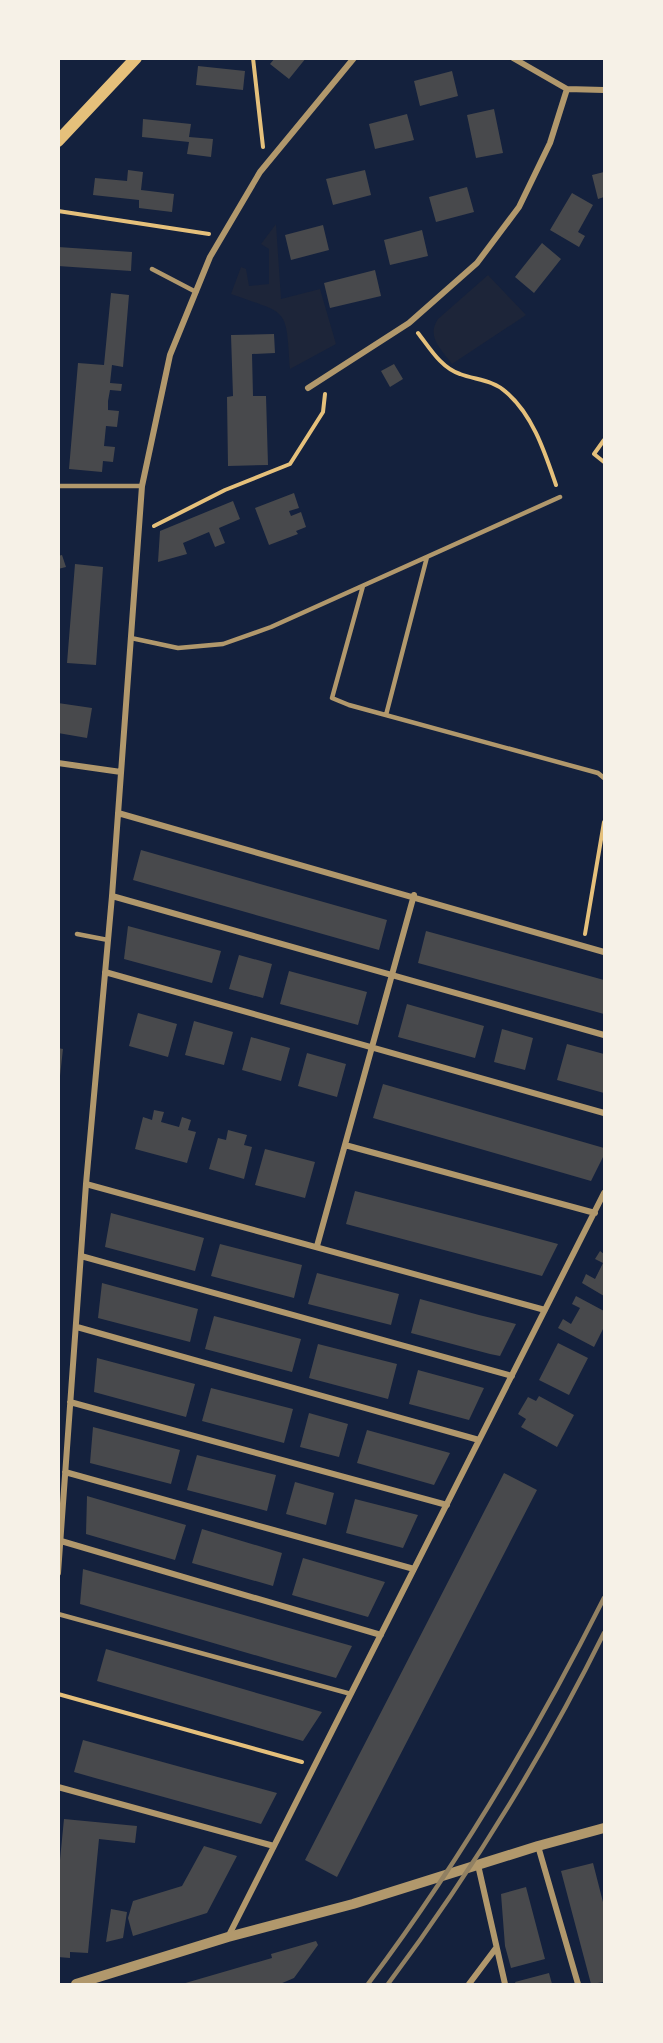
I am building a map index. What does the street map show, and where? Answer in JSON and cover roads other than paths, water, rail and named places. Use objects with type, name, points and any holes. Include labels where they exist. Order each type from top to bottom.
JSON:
[{"type":"main road","points":[[58,141],[136,58]]},
{"type":"street","points":[[58,1573],[62,1541],[61,1506],[77,1327],[86,1184],[112,896],[142,486],[170,354],[210,256],[265,166],[354,58]]},
{"type":"street","points":[[513,58],[567,89],[604,90]]},
{"type":"street","points":[[308,388],[328,373],[410,323],[477,263],[519,207],[550,143],[567,89]]},
{"type":"street","points":[[58,763],[121,772]]},
{"type":"street","points":[[118,813],[414,895],[604,951]]},
{"type":"street","points":[[317,1246],[414,895]]},
{"type":"street","points":[[112,896],[604,1035]]},
{"type":"street","points":[[105,972],[604,1113]]},
{"type":"street","points":[[345,1145],[595,1213]]},
{"type":"street","points":[[86,1184],[545,1310]]},
{"type":"street","points":[[228,1937],[604,1193]]},
{"type":"street","points":[[81,1256],[512,1376]]},
{"type":"street","points":[[77,1327],[479,1440]]},
{"type":"street","points":[[70,1401],[447,1505]]},
{"type":"street","points":[[65,1472],[414,1569]]},
{"type":"street","points":[[62,1541],[381,1635]]},
{"type":"street","points":[[58,1787],[274,1846]]},
{"type":"street","points":[[76,1984],[228,1937],[352,1904],[538,1846],[604,1832]]},
{"type":"street","points":[[538,1846],[578,1984]]},
{"type":"street","points":[[478,1865],[505,1984]]},
{"type":"street","points":[[469,1984],[496,1948]]},
{"type":"lane","points":[[152,269],[195,292]]},
{"type":"lane","points":[[58,486],[142,486]]},
{"type":"lane","points":[[131,638],[178,648],[223,644],[272,627],[560,497]]},
{"type":"lane","points":[[386,715],[427,557]]},
{"type":"lane","points":[[363,586],[332,698],[598,773],[604,778]]},
{"type":"lane","points":[[77,934],[108,940]]},
{"type":"lane","points":[[58,1614],[351,1694]]},
{"type":"railway","points":[[368,1984],[434,1892],[495,1796],[604,1598]]},
{"type":"railway","points":[[388,1984],[448,1900],[504,1813],[556,1724],[604,1633]]}]
